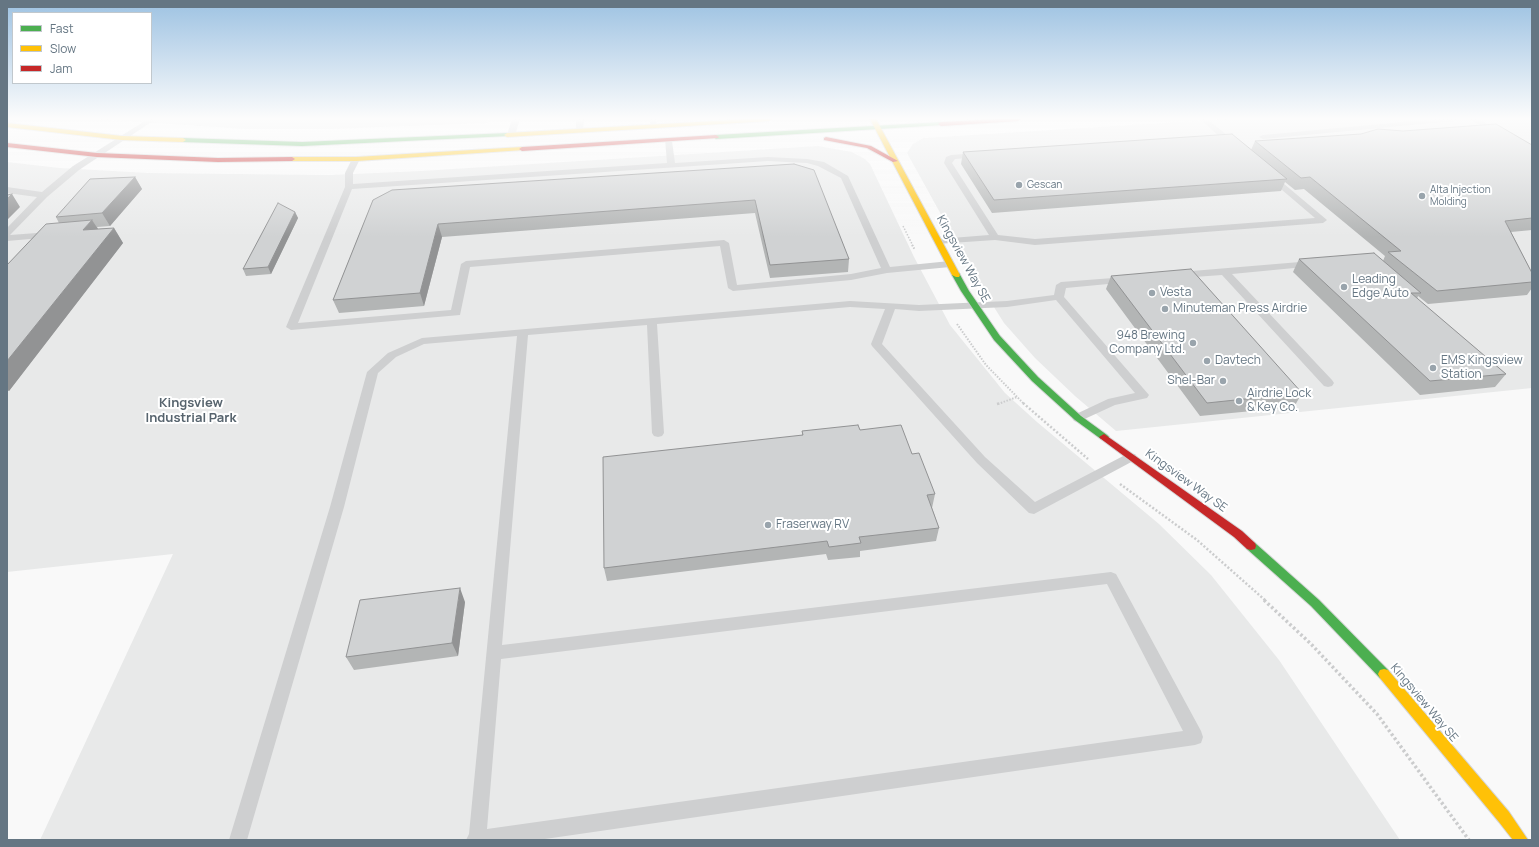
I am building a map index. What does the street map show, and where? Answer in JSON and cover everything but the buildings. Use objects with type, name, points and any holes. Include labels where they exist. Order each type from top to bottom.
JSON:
[{"type":"main road","points":[[182,159],[218,160],[364,159]]},
{"type":"main road","points":[[890,159],[895,161]]},
{"type":"main road","name":"Kingsview Way SE","points":[[895,161],[950,264],[974,305],[997,338],[1035,379],[1078,418],[1238,534],[1315,603],[1387,677],[1504,817],[1521,840]]},
{"type":"lane","points":[[7,233],[44,195],[76,168],[91,159]]},
{"type":"lane","points":[[356,159],[349,173],[349,186],[291,327],[456,313],[466,264],[724,243],[733,288],[850,277],[887,270],[950,264]]},
{"type":"lane","points":[[670,159],[671,166]]},
{"type":"lane","points":[[950,159],[948,163],[995,237]]},
{"type":"lane","points":[[349,186],[788,160],[821,164],[844,176],[850,186],[887,270]]},
{"type":"lane","points":[[939,242],[995,237],[1035,242],[1323,220],[1265,171]]},
{"type":"lane","points":[[7,190],[44,195]]},
{"type":"lane","points":[[7,238],[62,234]]},
{"type":"lane","points":[[1169,276],[1326,263]]},
{"type":"lane","points":[[1224,272],[1328,384]]},
{"type":"lane","points":[[1059,297],[1061,285],[1138,279]]},
{"type":"lane","points":[[238,840],[337,507],[374,372],[392,355],[422,341],[523,332],[850,304],[919,308],[1007,304],[1059,297]]},
{"type":"lane","points":[[1059,297],[1143,395],[1112,402],[1078,418]]},
{"type":"lane","points":[[891,306],[876,344],[980,460],[1034,509],[1132,456]]},
{"type":"lane","points":[[652,321],[658,433]]},
{"type":"lane","points":[[494,653],[1111,578],[1195,737],[476,840],[523,332]]},
{"type":"path","points":[[997,404],[1017,397]]},
{"type":"shaded area","points":[[619,159],[865,159],[870,164],[914,257],[950,325],[1005,393],[1037,422],[1159,524],[1211,575],[1279,660],[1400,840],[40,840],[173,554],[7,572],[7,162],[60,168],[149,173],[329,175],[421,171]]},
{"type":"shaded area","points":[[910,159],[1532,159],[1532,388],[1116,431],[1075,396],[1035,358],[1004,323],[980,285]]},
{"type":"traffic: fast","points":[[956,275],[997,338],[1035,379],[1078,418],[1104,437]]},
{"type":"traffic: fast","points":[[1251,546],[1315,603],[1384,674]]},
{"type":"traffic: slow","points":[[292,159],[364,159]]},
{"type":"traffic: slow","points":[[894,159],[956,275]]},
{"type":"traffic: slow","points":[[1384,674],[1504,817],[1521,840]]},
{"type":"traffic: jam","points":[[182,159],[218,160],[292,159]]},
{"type":"traffic: jam","points":[[890,159],[895,161]]},
{"type":"traffic: jam","points":[[1104,437],[1238,534],[1251,546]]},
{"type":"place","name":"Gescan","points":[[1019,185]]},
{"type":"place","name":"Alta Injection Molding","points":[[1422,196]]},
{"type":"place","name":"Leading Edge Auto","points":[[1344,287]]},
{"type":"place","name":"Vesta","points":[[1152,293]]},
{"type":"place","name":"Minuteman Press Airdrie","points":[[1165,309]]},
{"type":"place","name":"948 Brewing Company Ltd.","points":[[1193,343]]},
{"type":"place","name":"Davtech","points":[[1207,361]]},
{"type":"place","name":"EMS Kingsview Station","points":[[1433,368]]},
{"type":"place","name":"Shel-Bar","points":[[1223,381]]},
{"type":"place","name":"Airdrie Lock & Key Co.","points":[[1239,401]]},
{"type":"place","name":"Fraserway RV","points":[[768,525]]},
{"type":"district","name":"Kingsview Industrial Park","points":[[191,410]]}]
